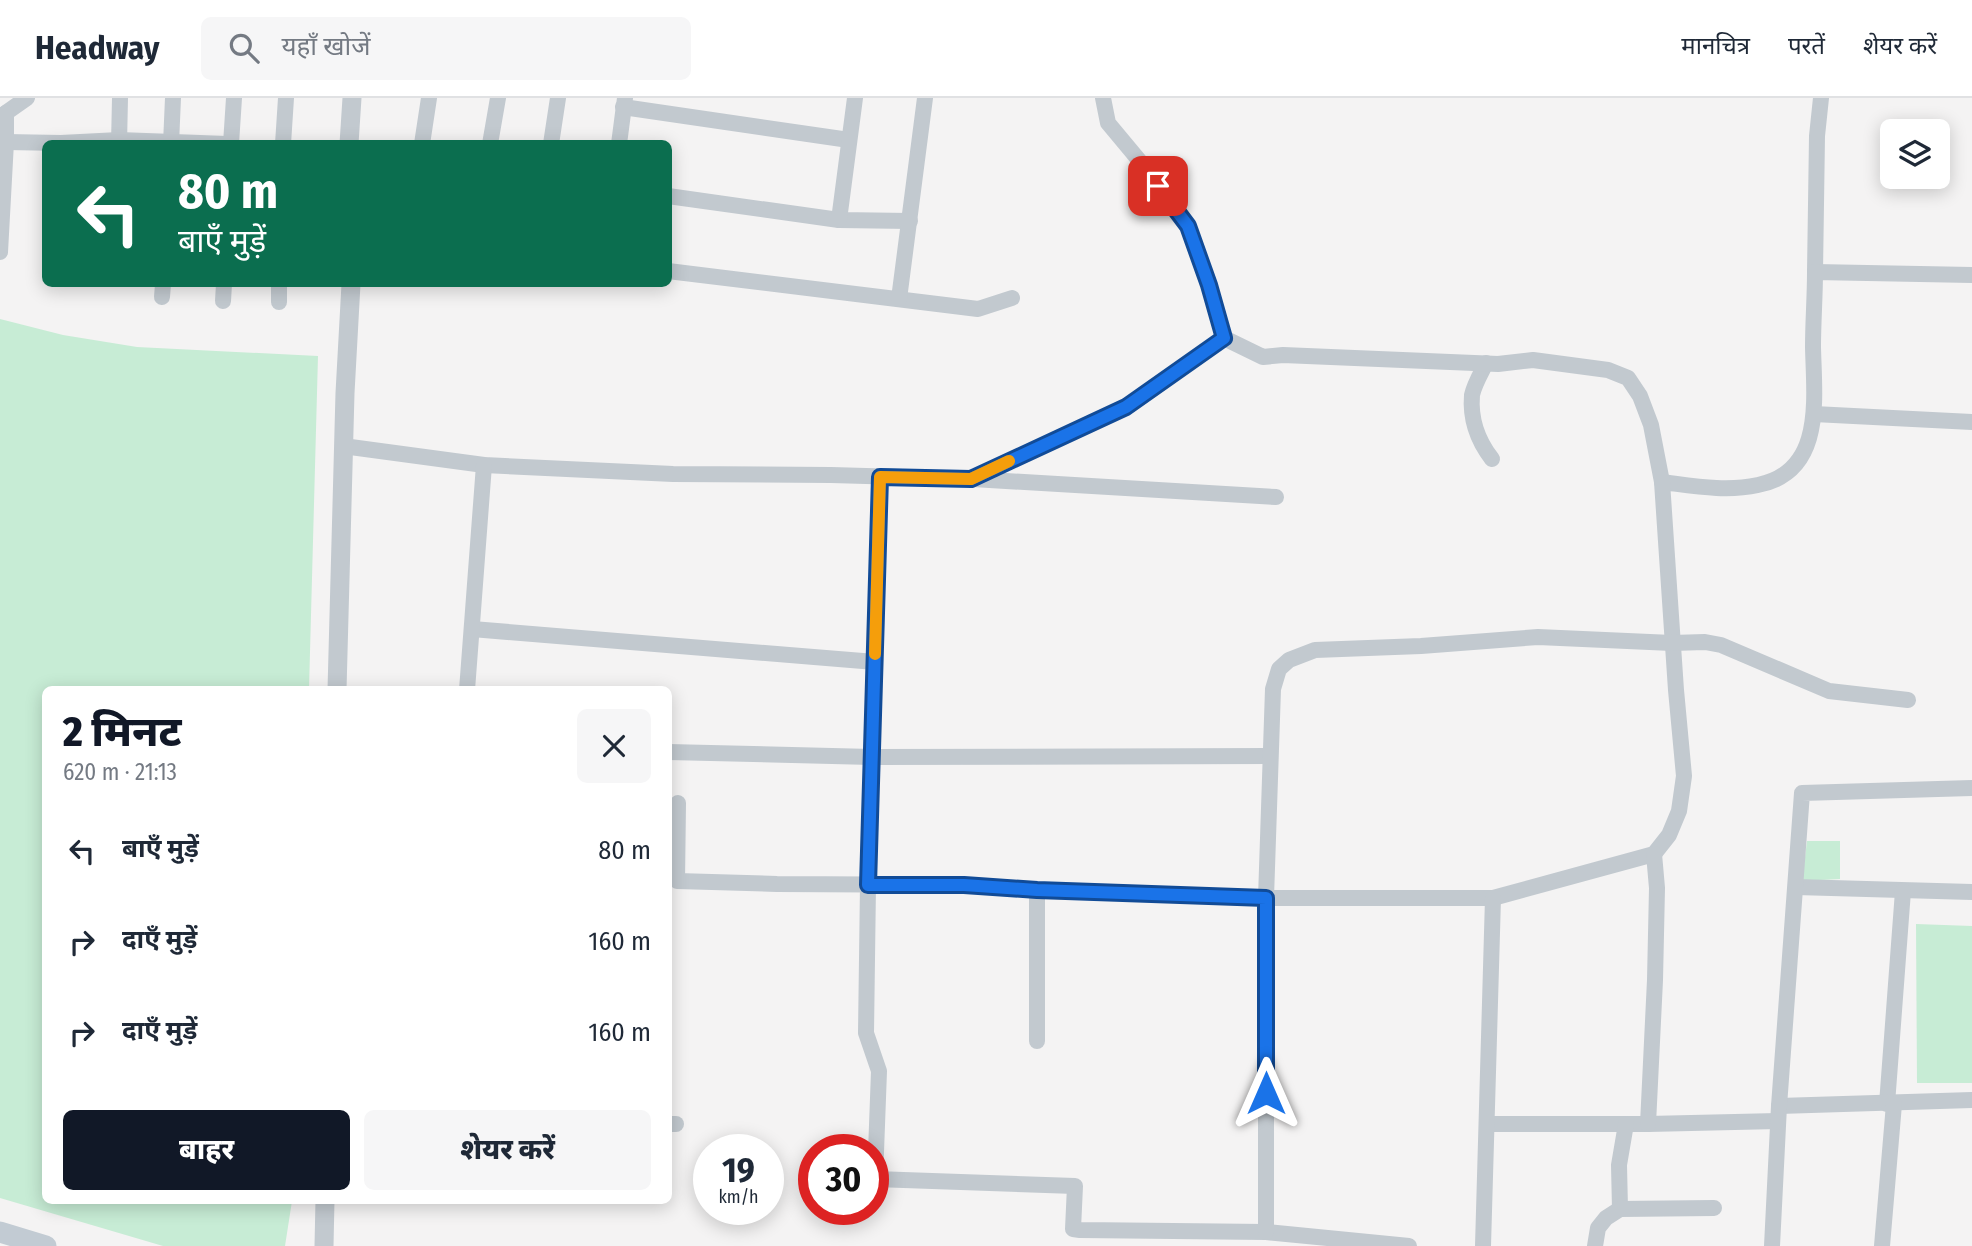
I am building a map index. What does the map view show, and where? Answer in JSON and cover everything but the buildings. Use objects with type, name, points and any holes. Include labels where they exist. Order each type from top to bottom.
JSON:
[{"type":"main road","points":[[0,1233],[46,1246]]},
{"type":"street","points":[[0,252],[6,142],[3,115],[27,98]]},
{"type":"street","points":[[119,140],[120,98]]},
{"type":"street","points":[[172,140],[173,98]]},
{"type":"street","points":[[229,140],[234,98]]},
{"type":"street","points":[[283,140],[286,98]]},
{"type":"street","points":[[349,140],[352,98]]},
{"type":"street","points":[[423,140],[429,98]]},
{"type":"street","points":[[492,140],[498,98]]},
{"type":"street","points":[[552,140],[558,98]]},
{"type":"street","points":[[839,220],[855,98]]},
{"type":"street","points":[[899,299],[926,98]]},
{"type":"street","points":[[678,803],[673,881],[964,885],[1266,898],[1493,898],[1654,854],[1669,835],[1679,811],[1684,776],[1662,482],[1651,425],[1640,396],[1628,378],[1608,370],[1533,360],[1498,364],[1283,355],[1263,357],[1224,338],[1188,226],[1108,123],[1103,98]]},
{"type":"street","points":[[1662,482],[1728,489],[1760,485],[1782,476],[1798,464],[1810,438],[1815,414],[1813,344],[1817,136],[1821,98]]},
{"type":"street","points":[[619,140],[624,102],[849,140]]},
{"type":"street","points":[[6,142],[42,143]]},
{"type":"street","points":[[672,197],[839,220],[910,221]]},
{"type":"street","points":[[672,271],[978,309],[1012,298]]},
{"type":"street","points":[[1815,272],[1972,275]]},
{"type":"street","points":[[223,301],[224,287]]},
{"type":"street","points":[[279,287],[279,302]]},
{"type":"street","points":[[337,686],[343,446],[351,287]]},
{"type":"street","points":[[971,479],[1126,407],[1224,338]]},
{"type":"street","points":[[1486,363],[1472,394],[1474,426],[1492,460]]},
{"type":"street","points":[[1815,414],[1972,422]]},
{"type":"street","points":[[343,446],[484,466],[673,474],[971,479],[1276,497]]},
{"type":"street","points":[[467,686],[484,466]]},
{"type":"street","points":[[880,477],[866,1033],[879,1072],[876,1179],[1075,1186],[1073,1228],[1080,1230],[1266,1232],[1409,1246]]},
{"type":"street","points":[[472,629],[875,662]]},
{"type":"street","points":[[1266,1232],[1266,898],[1270,756],[1273,689],[1279,669],[1289,660],[1315,650],[1538,638],[1705,642],[1721,645],[1829,691],[1908,700]]},
{"type":"street","points":[[672,752],[872,757],[1270,756]]},
{"type":"street","points":[[1772,1246],[1778,1114],[1802,793],[1972,788]]},
{"type":"street","points":[[1647,1124],[1655,980],[1657,888],[1654,854]]},
{"type":"street","points":[[1796,887],[1972,891]]},
{"type":"street","points":[[1037,890],[1037,1041]]},
{"type":"street","points":[[1882,1246],[1903,891]]},
{"type":"street","points":[[1483,1246],[1493,898]]},
{"type":"street","points":[[1487,1124],[1647,1124],[1972,1100]]},
{"type":"street","points":[[1620,1209],[1619,1165],[1626,1124]]},
{"type":"street","points":[[324,1246],[325,1204]]},
{"type":"street","points":[[1595,1246],[1598,1228],[1605,1219],[1620,1209],[1714,1209]]},
{"type":"green space","points":[[0,319],[63,335],[137,347],[318,356],[309,686],[42,686],[42,1204],[292,1204],[285,1246],[163,1246],[0,1198]]},
{"type":"green space","points":[[1807,841],[1840,841],[1840,879],[1802,881]]},
{"type":"green space","points":[[1916,924],[1972,926],[1972,1083],[1917,1083]]},
{"type":"slow traffic","points":[[875,654],[880,477],[971,479],[1009,461]]},
{"type":"route","points":[[1158,186],[1188,226],[1224,338],[1126,407],[971,479],[880,477],[868,885],[964,885],[1266,898],[1266,1093]]}]
